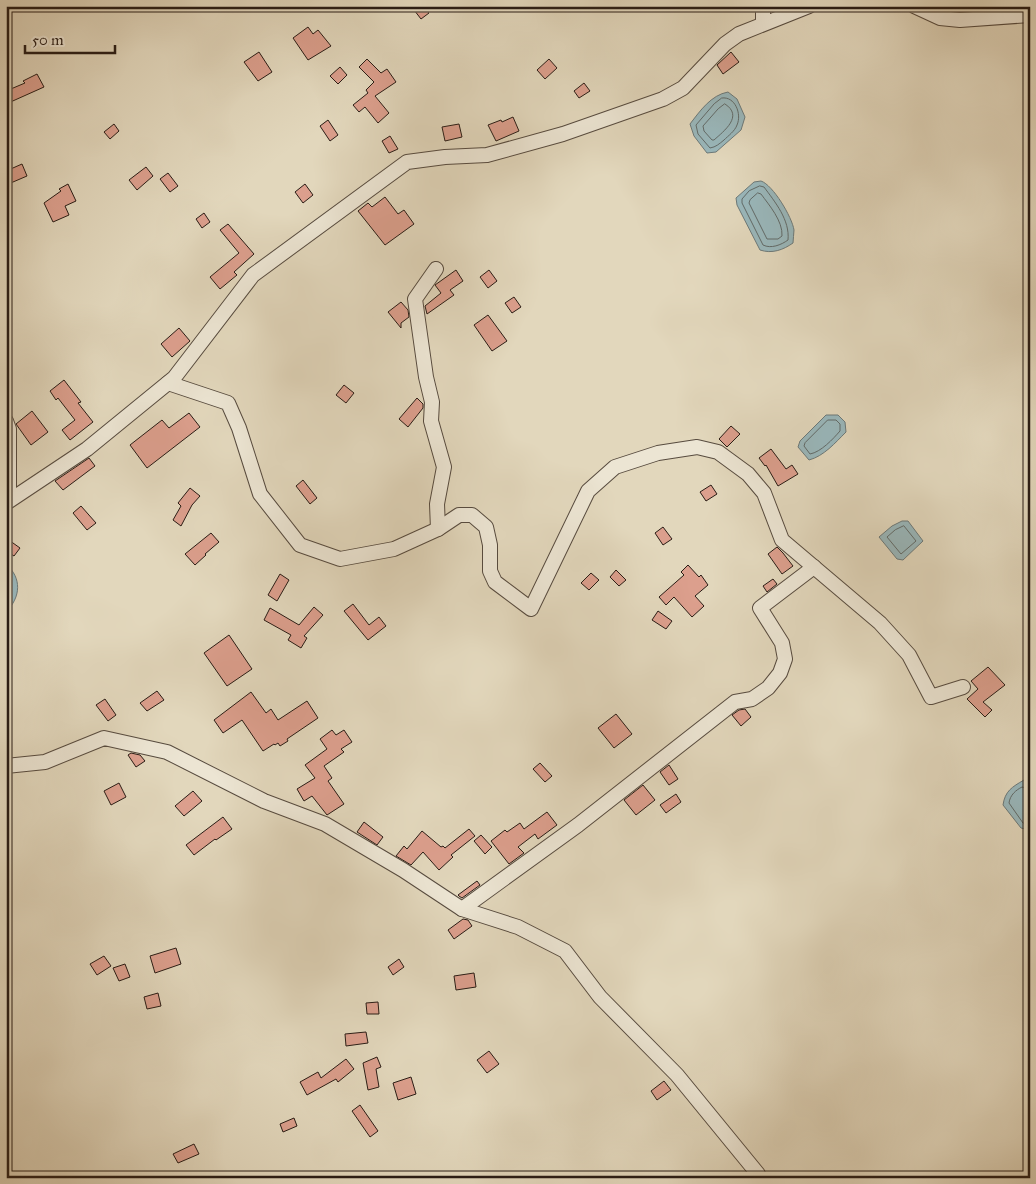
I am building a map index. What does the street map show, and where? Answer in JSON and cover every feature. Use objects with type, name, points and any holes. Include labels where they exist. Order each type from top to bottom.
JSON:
[{"type":"street","points":[[763,6],[763,23]]},
{"type":"street","points":[[8,501],[87,449],[174,378],[253,275],[407,162],[445,157],[487,156],[563,134],[664,98],[682,88],[725,44],[739,34],[809,6]]},
{"type":"street","points":[[914,6],[940,18],[960,20],[1030,15]]},
{"type":"street","points":[[436,269],[415,299],[426,377],[432,402],[431,421],[444,467],[437,504],[438,529]]},
{"type":"street","points":[[168,383],[228,403],[239,428],[260,494],[300,545],[340,559],[394,549],[438,529],[459,515],[472,515],[486,527],[490,545],[490,571],[495,582],[531,609],[588,491],[601,478],[615,467],[658,453],[697,447],[718,452],[748,474],[764,493],[782,540],[880,623],[909,655],[931,697],[963,686]]},
{"type":"street","points":[[6,421],[9,429],[8,501]]},
{"type":"street","points":[[462,909],[578,825],[734,702],[752,699],[768,688],[780,673],[785,659],[782,643],[760,608],[814,567]]},
{"type":"street","points":[[6,766],[45,762],[104,738],[167,752],[264,801],[325,824],[403,870],[462,909],[518,927],[565,950],[600,996],[677,1075],[758,1174]]},
{"type":"water","points":[[728,92],[737,99],[745,117],[741,130],[716,152],[707,153],[694,136],[690,124],[711,100]]},
{"type":"water","points":[[761,181],[771,189],[781,202],[790,217],[794,230],[793,243],[777,251],[760,250],[737,205],[736,198],[754,182]]},
{"type":"water","points":[[826,415],[838,415],[845,422],[846,432],[824,452],[809,460],[798,447],[800,441]]},
{"type":"water","points":[[902,521],[908,521],[923,541],[903,560],[897,559],[879,537],[892,526]]},
{"type":"water","points":[[6,564],[15,575],[18,588],[15,600],[6,612]]},
{"type":"water","points":[[1024,780],[1030,787],[1030,830],[1021,828],[1003,805],[1005,796],[1010,790]]},
{"type":"building","points":[[411,6],[423,6],[429,13],[421,19]]},
{"type":"building","points":[[308,27],[313,34],[318,30],[331,46],[308,60],[293,38]]},
{"type":"building","points":[[259,52],[272,72],[258,81],[244,62]]},
{"type":"building","points":[[731,52],[739,62],[723,74],[717,65]]},
{"type":"building","points":[[367,59],[381,73],[387,69],[396,82],[375,96],[389,113],[378,123],[365,107],[359,112],[353,105],[368,93],[366,90],[374,82],[359,67]]},
{"type":"building","points":[[549,59],[557,68],[545,79],[537,70]]},
{"type":"building","points":[[340,67],[347,75],[338,84],[330,76]]},
{"type":"building","points":[[37,74],[44,87],[6,104],[6,91],[25,83],[23,81]]},
{"type":"building","points":[[584,83],[590,91],[579,98],[574,91]]},
{"type":"building","points":[[513,117],[519,131],[496,141],[488,125]]},
{"type":"building","points":[[328,120],[338,135],[330,141],[320,126]]},
{"type":"building","points":[[114,124],[119,131],[110,139],[104,132]]},
{"type":"building","points":[[459,124],[462,137],[445,141],[442,127]]},
{"type":"building","points":[[390,136],[398,149],[389,153],[382,141]]},
{"type":"building","points":[[22,164],[27,176],[6,185],[6,171]]},
{"type":"building","points":[[146,167],[153,176],[137,190],[129,180]]},
{"type":"building","points":[[168,173],[178,186],[170,192],[160,179]]},
{"type":"building","points":[[68,184],[76,201],[65,206],[69,215],[53,222],[44,203],[61,191],[59,189]]},
{"type":"building","points":[[305,184],[313,195],[303,203],[295,192]]},
{"type":"building","points":[[385,197],[398,214],[404,210],[414,224],[385,245],[358,211],[368,203],[372,207]]},
{"type":"building","points":[[204,213],[210,222],[202,228],[196,219]]},
{"type":"building","points":[[228,224],[254,254],[234,272],[237,275],[220,289],[210,277],[239,253],[220,230]]},
{"type":"building","points":[[456,270],[463,281],[450,290],[454,295],[427,314],[425,306],[441,293],[435,285]]},
{"type":"building","points":[[489,270],[497,281],[488,288],[480,277]]},
{"type":"building","points":[[514,297],[521,307],[512,313],[505,303]]},
{"type":"building","points":[[401,302],[408,310],[409,317],[401,323],[401,328],[388,312]]},
{"type":"building","points":[[488,315],[507,341],[492,351],[474,325]]},
{"type":"building","points":[[179,328],[190,341],[172,357],[161,344]]},
{"type":"building","points":[[64,380],[81,402],[78,403],[93,422],[70,440],[62,430],[75,420],[50,391]]},
{"type":"building","points":[[344,385],[354,393],[346,403],[336,395]]},
{"type":"building","points":[[417,398],[423,404],[423,408],[408,427],[399,419]]},
{"type":"building","points":[[32,411],[48,432],[31,445],[16,424]]},
{"type":"building","points":[[189,413],[200,427],[147,468],[130,445],[162,420],[169,428]]},
{"type":"building","points":[[731,426],[740,434],[727,447],[719,439]]},
{"type":"building","points":[[771,449],[786,469],[792,465],[798,474],[778,486],[766,465],[759,458]]},
{"type":"building","points":[[89,458],[95,466],[63,490],[55,481]]},
{"type":"building","points":[[303,480],[317,498],[310,504],[296,486]]},
{"type":"building","points":[[711,485],[717,494],[706,501],[700,492]]},
{"type":"building","points":[[190,488],[200,496],[192,505],[181,526],[173,520],[181,506],[178,503]]},
{"type":"building","points":[[81,506],[96,523],[87,530],[73,513]]},
{"type":"building","points":[[663,527],[672,539],[663,545],[655,533]]},
{"type":"building","points":[[211,533],[219,542],[195,565],[185,554]]},
{"type":"building","points":[[6,538],[20,548],[14,556],[6,551]]},
{"type":"building","points":[[777,547],[793,566],[782,574],[768,554]]},
{"type":"building","points":[[688,565],[699,577],[701,575],[708,585],[695,596],[704,606],[692,617],[674,597],[666,605],[659,597],[684,575],[681,572]]},
{"type":"building","points":[[616,570],[626,580],[619,586],[610,577]]},
{"type":"building","points":[[591,573],[599,580],[589,590],[581,583]]},
{"type":"building","points":[[280,574],[289,580],[277,601],[268,595]]},
{"type":"building","points":[[773,579],[777,584],[767,592],[763,586]]},
{"type":"building","points":[[353,604],[369,625],[379,617],[386,626],[368,640],[344,611]]},
{"type":"building","points":[[314,607],[323,615],[304,636],[307,638],[301,648],[288,640],[291,635],[264,620],[270,608],[299,625]]},
{"type":"building","points":[[658,611],[672,621],[666,629],[652,620]]},
{"type":"building","points":[[229,635],[252,669],[227,686],[204,653]]},
{"type":"building","points":[[988,667],[1005,685],[983,702],[992,710],[985,717],[967,699],[978,689],[971,681]]},
{"type":"building","points":[[157,691],[164,700],[147,711],[140,703]]},
{"type":"building","points":[[251,692],[266,713],[271,709],[278,720],[307,701],[318,718],[280,746],[278,743],[274,744],[263,751],[242,720],[223,733],[214,720]]},
{"type":"building","points":[[105,699],[116,715],[108,721],[96,705]]},
{"type":"building","points":[[745,709],[751,717],[741,726],[732,715],[739,710]]},
{"type":"building","points":[[616,714],[632,734],[614,748],[598,728]]},
{"type":"building","points":[[332,730],[336,735],[344,730],[352,742],[341,749],[344,752],[324,766],[332,778],[328,781],[344,804],[327,815],[312,796],[304,801],[297,789],[315,778],[305,765],[327,749],[320,739]]},
{"type":"building","points":[[131,753],[140,755],[145,761],[136,767],[128,755]]},
{"type":"building","points":[[540,763],[552,776],[545,782],[533,769]]},
{"type":"building","points":[[669,765],[678,779],[669,785],[660,772]]},
{"type":"building","points":[[119,783],[126,797],[111,805],[104,791]]},
{"type":"building","points":[[643,785],[655,800],[636,815],[624,800]]},
{"type":"building","points":[[193,791],[202,801],[184,816],[175,806]]},
{"type":"building","points":[[676,794],[681,802],[666,813],[660,805]]},
{"type":"building","points":[[547,812],[557,825],[538,839],[535,834],[518,847],[524,853],[509,864],[491,841],[505,830],[507,832],[520,823],[524,829]]},
{"type":"building","points":[[223,817],[232,829],[194,855],[186,845]]},
{"type":"building","points":[[364,822],[383,837],[377,845],[357,832]]},
{"type":"building","points":[[469,829],[475,836],[451,855],[453,857],[439,870],[423,852],[411,865],[396,856],[404,846],[407,849],[422,831],[441,847],[445,848]]},
{"type":"building","points":[[481,835],[492,847],[485,854],[474,841]]},
{"type":"building","points":[[477,881],[480,885],[462,898],[458,895]]},
{"type":"building","points":[[463,919],[468,920],[472,926],[454,939],[448,930]]},
{"type":"building","points":[[176,948],[181,964],[155,973],[150,956]]},
{"type":"building","points":[[104,956],[111,966],[97,975],[90,964]]},
{"type":"building","points":[[399,959],[404,967],[393,975],[388,967]]},
{"type":"building","points":[[125,964],[130,977],[119,981],[113,968]]},
{"type":"building","points":[[474,973],[476,987],[456,990],[454,976]]},
{"type":"building","points":[[158,993],[161,1006],[147,1009],[144,997]]},
{"type":"building","points":[[378,1002],[379,1014],[367,1014],[366,1003]]},
{"type":"building","points":[[366,1032],[368,1043],[346,1046],[345,1034]]},
{"type":"building","points":[[489,1051],[499,1064],[487,1073],[477,1060]]},
{"type":"building","points":[[377,1057],[381,1067],[376,1069],[379,1087],[368,1090],[363,1063]]},
{"type":"building","points":[[346,1059],[354,1069],[338,1082],[336,1079],[307,1095],[300,1082],[318,1072],[321,1078]]},
{"type":"building","points":[[411,1077],[416,1094],[398,1100],[393,1083]]},
{"type":"building","points":[[664,1081],[671,1090],[657,1100],[651,1091]]},
{"type":"building","points":[[360,1105],[378,1131],[370,1137],[352,1111]]},
{"type":"building","points":[[294,1118],[297,1126],[283,1132],[280,1124]]},
{"type":"building","points":[[194,1144],[199,1154],[178,1163],[173,1154]]}]
